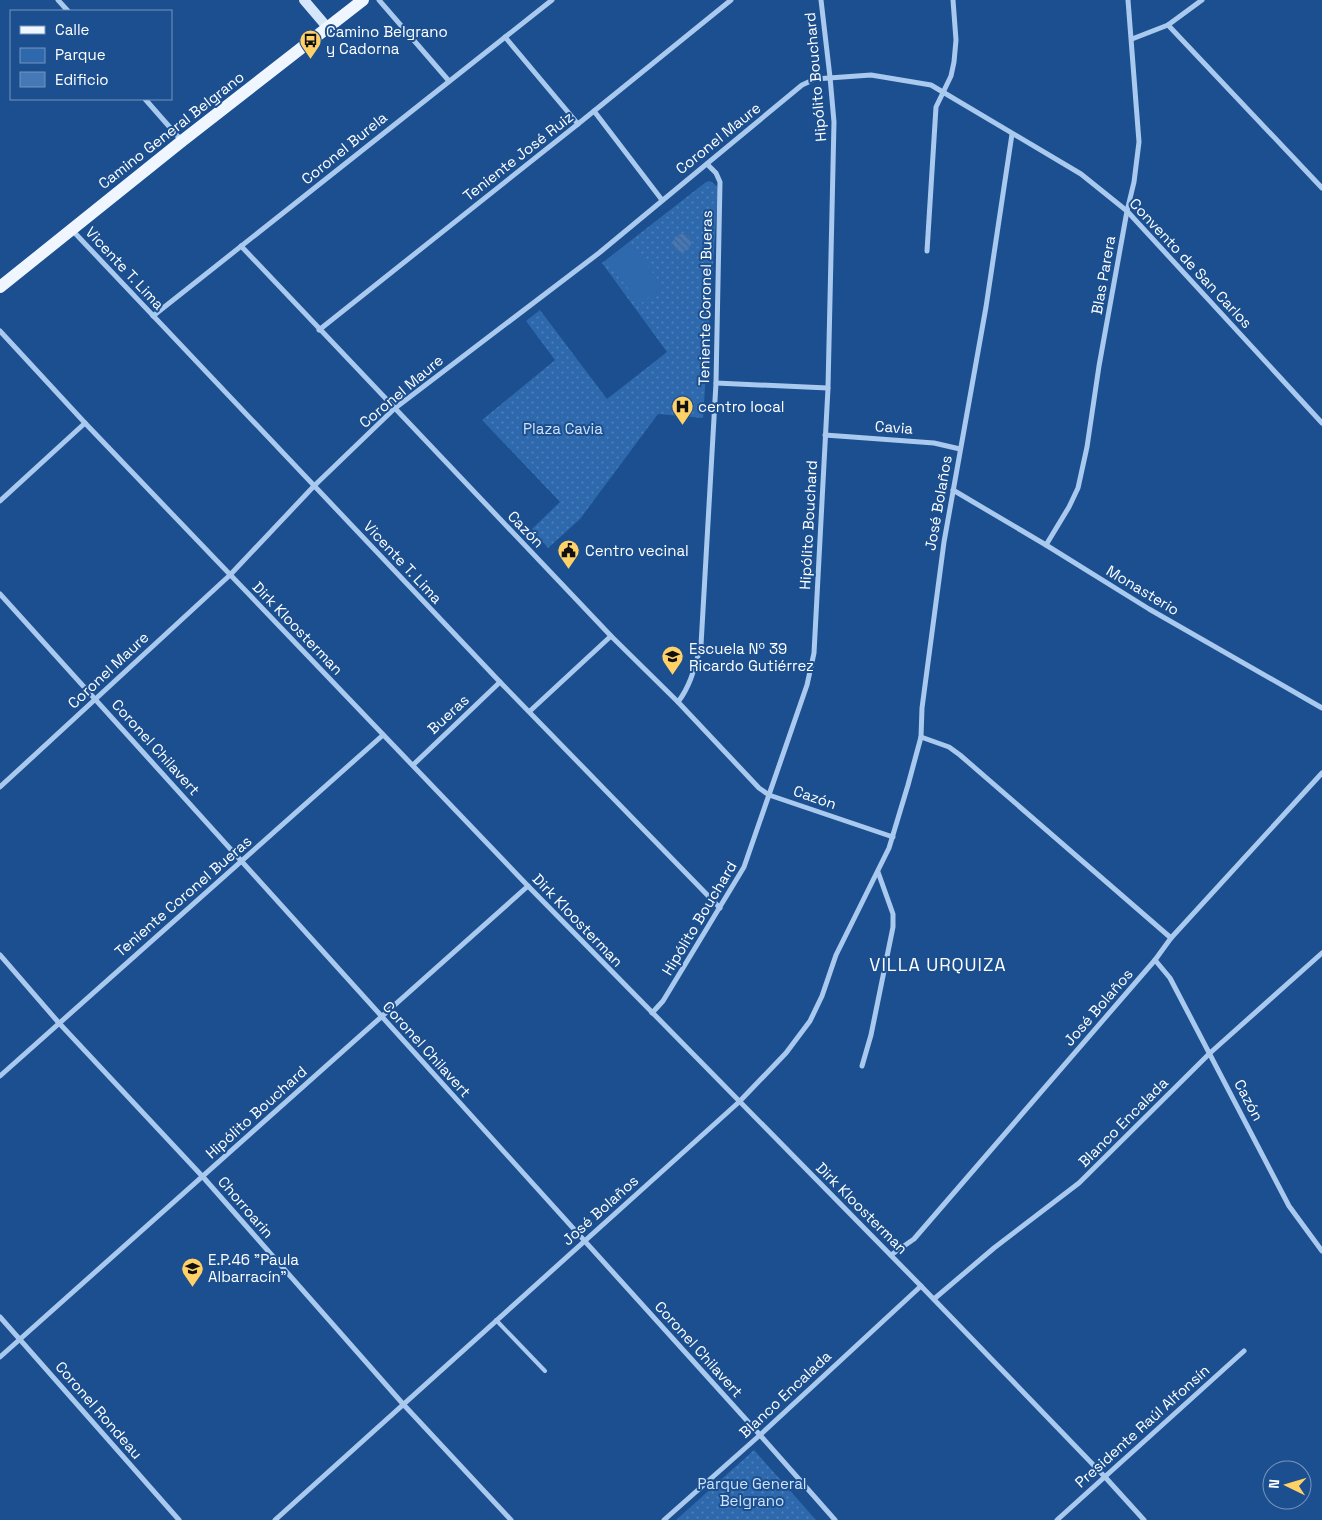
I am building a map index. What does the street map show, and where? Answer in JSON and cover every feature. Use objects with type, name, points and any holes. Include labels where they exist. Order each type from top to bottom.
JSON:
[{"type":"main road","name":"Camino General Belgrano","points":[[0,287],[182,141],[363,0]]},
{"type":"street","points":[[58,0],[67,10]]},
{"type":"street","points":[[304,0],[327,28]]},
{"type":"street","points":[[379,0],[449,81]]},
{"type":"street","name":"Coronel Burela","points":[[153,316],[552,0]]},
{"type":"street","name":"Teniente José Ruiz","points":[[319,330],[731,0]]},
{"type":"street","name":"Hipólito Bouchard","points":[[652,1013],[663,1001],[744,867],[807,685],[814,653],[828,388],[834,132],[821,0]]},
{"type":"street","points":[[927,251],[936,107],[951,76],[954,62],[956,40],[953,0]]},
{"type":"street","name":"Blas Parera","points":[[1046,544],[1069,507],[1078,488],[1087,447],[1099,366],[1127,211],[1134,182],[1138,142],[1128,0]]},
{"type":"street","points":[[1132,39],[1168,26],[1202,0]]},
{"type":"street","points":[[1168,26],[1322,188]]},
{"type":"street","points":[[505,37],[578,124]]},
{"type":"street","name":"Convento de San Carlos","points":[[830,77],[871,75],[931,85],[1081,174],[1127,211],[1322,423]]},
{"type":"street","name":"Coronel Maure","points":[[0,787],[230,574],[314,486],[394,409],[599,253],[808,82],[830,77]]},
{"type":"street","points":[[146,100],[182,141]]},
{"type":"street","points":[[594,111],[662,200]]},
{"type":"street","name":"José Bolaños","points":[[275,1520],[739,1102],[786,1054],[810,1021],[822,996],[836,955],[878,872],[893,837],[920,737],[938,586],[960,449],[986,307],[1012,134]]},
{"type":"street","name":"Teniente Coronel Bueras","points":[[678,702],[690,682],[701,645],[716,383],[720,182],[716,173],[707,164]]},
{"type":"street","name":"Vicente T. Lima","points":[[72,230],[500,682],[720,908]]},
{"type":"street","name":"Cazón","points":[[241,246],[394,409],[759,788],[770,795],[893,837]]},
{"type":"street","name":"Dirk Kloosterman","points":[[0,331],[85,423],[528,886],[934,1299],[1144,1520]]},
{"type":"street","points":[[716,383],[828,388]]},
{"type":"street","points":[[0,501],[85,423]]},
{"type":"street","name":"Cavia","points":[[825,435],[934,443],[960,449]]},
{"type":"street","name":"Monasterio","points":[[953,490],[1046,544],[1149,609],[1322,708]]},
{"type":"street","name":"Coronel Chilavert","points":[[0,594],[835,1520]]},
{"type":"street","points":[[530,711],[611,636]]},
{"type":"street","name":"Bueras","points":[[413,765],[500,682]]},
{"type":"street","name":"Teniente Coronel Bueras","points":[[0,1076],[383,735]]},
{"type":"street","points":[[920,737],[949,747],[960,755],[1171,938]]},
{"type":"street","name":"José Bolaños","points":[[891,1255],[914,1239],[1155,960],[1171,938],[1322,773]]},
{"type":"street","points":[[862,1066],[893,927],[893,914],[878,872]]},
{"type":"street","name":"Hipólito Bouchard","points":[[0,1356],[528,886]]},
{"type":"street","name":"Blanco Encalada","points":[[934,1299],[994,1248],[1079,1183],[1210,1053],[1322,953]]},
{"type":"street","name":"Chorroarin","points":[[0,956],[59,1023],[203,1177],[403,1404],[511,1520]]},
{"type":"street","name":"Cazón","points":[[1155,960],[1170,978],[1289,1206],[1322,1251]]},
{"type":"street","name":"Blanco Encalada","points":[[664,1520],[760,1435],[921,1286]]},
{"type":"street","name":"Coronel Rondeau","points":[[0,1317],[179,1520]]},
{"type":"street","name":"Presidente Raúl Alfonsín","points":[[1058,1520],[1244,1351]]},
{"type":"lane","points":[[496,1320],[545,1371]]},
{"type":"green space","name":"Plaza Cavia","points":[[710,181],[717,186],[718,190],[703,418],[658,414],[580,519],[548,548],[532,529],[560,502],[482,420],[555,360],[526,321],[540,310],[607,399],[667,352],[602,263],[706,182]]},
{"type":"green space","points":[[630,244],[663,286],[640,304],[607,261]]},
{"type":"green space","name":"Parque General Belgrano","points":[[754,1450],[816,1520],[676,1520]]},
{"type":"building","points":[[678,234],[686,234],[691,239],[689,250],[678,252],[673,247],[673,239]]},
{"type":"place","name":"Camino Belgrano y Cadorna","points":[[310,59]]},
{"type":"place","name":"centro local","points":[[682,425]]},
{"type":"place","name":"Centro vecinal","points":[[569,569]]},
{"type":"place","name":"Escuela Nº 39 Ricardo Gutiérrez","points":[[673,676]]},
{"type":"place","name":"E.P.46 \"Paula Albarracín\"","points":[[192,1287]]},
{"type":"district","name":"VILLA URQUIZA","points":[[938,964]]}]
